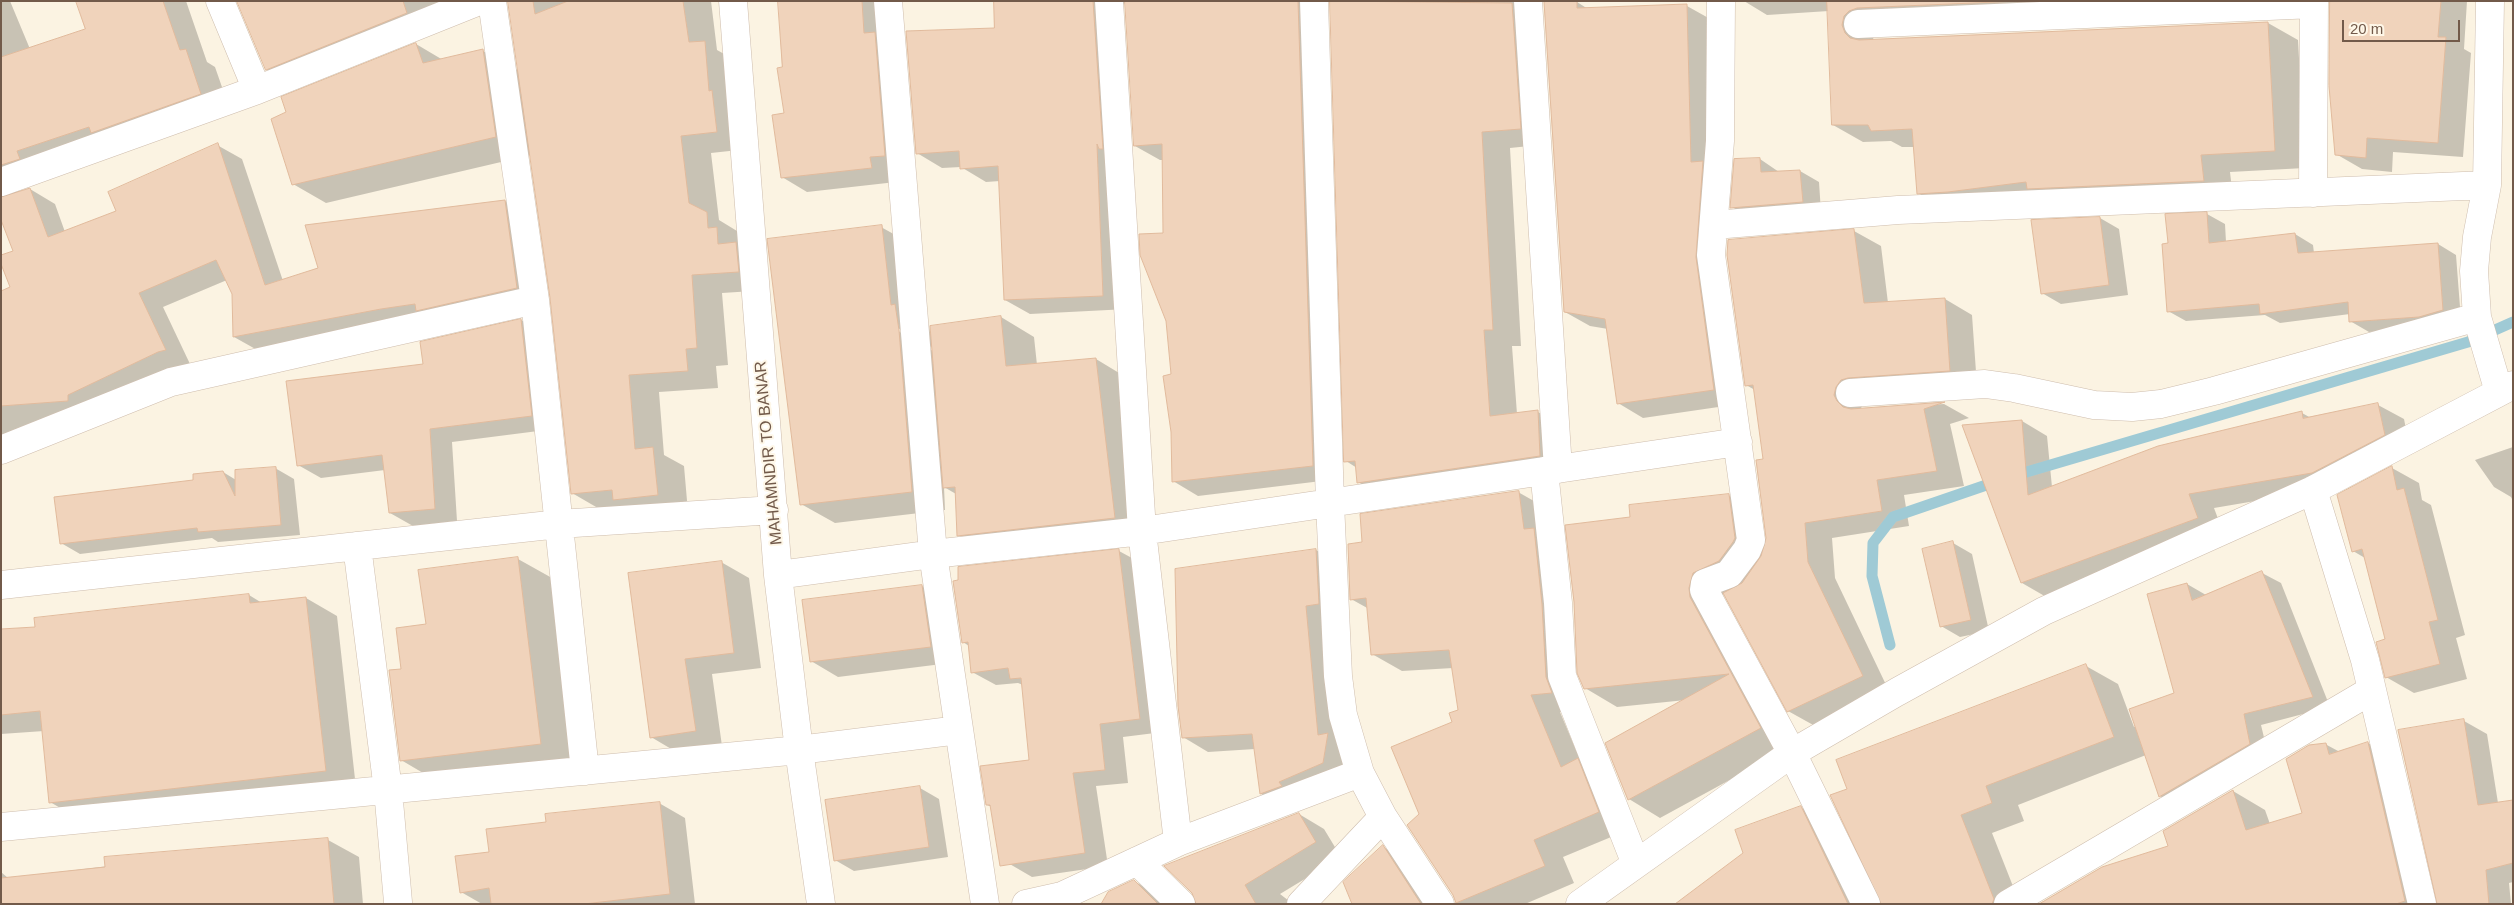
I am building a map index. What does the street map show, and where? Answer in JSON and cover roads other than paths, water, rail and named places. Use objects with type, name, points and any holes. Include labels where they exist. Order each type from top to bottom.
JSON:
[{"type":"street","points":[[220,1],[257,90]]},
{"type":"street","points":[[1,182],[257,90],[479,1]]},
{"type":"street","points":[[492,1],[535,300],[586,771]]},
{"type":"street","name":"MAHAMNDIR TO BANAR","points":[[733,1],[778,575],[821,904]]},
{"type":"street","points":[[888,1],[933,554],[985,904]]},
{"type":"street","points":[[1109,1],[1142,531],[1178,842]]},
{"type":"street","points":[[1314,1],[1330,503],[1338,676],[1343,714],[1360,772],[1383,817],[1440,904]]},
{"type":"street","points":[[1528,1],[1562,676],[1567,693],[1636,864]]},
{"type":"street","points":[[1721,1],[1720,141],[1712,255],[1751,540],[1747,550],[1729,574],[1705,583],[1704,590],[1792,753],[1866,904]]},
{"type":"street","points":[[1580,904],[1792,753],[2044,611],[2313,490],[2506,388],[2477,317],[2474,270],[2477,237],[2487,185],[2490,1]]},
{"type":"street","points":[[1858,24],[2314,3],[2313,193]]},
{"type":"street","points":[[1714,225],[1898,210],[2487,185]]},
{"type":"street","points":[[1,450],[171,382],[535,300]]},
{"type":"street","points":[[1850,393],[1985,384],[2014,388],[2094,405],[2132,407],[2161,404],[2214,392],[2477,317]]},
{"type":"street","points":[[778,575],[933,554],[1142,531],[1738,442]]},
{"type":"street","points":[[2313,490],[2365,660],[2422,904]]},
{"type":"street","points":[[1,585],[559,524],[774,510]]},
{"type":"street","points":[[357,546],[388,790],[398,902]]},
{"type":"street","points":[[2008,904],[2372,690]]},
{"type":"street","points":[[1,827],[800,750],[959,730]]},
{"type":"street","points":[[1026,904],[1062,900],[1178,842],[1360,772]]},
{"type":"street","points":[[1301,904],[1383,817]]},
{"type":"street","points":[[1137,861],[1181,904]]},
{"type":"waterway","points":[[2013,476],[2468,342],[2513,322]]},
{"type":"waterway","points":[[1890,645],[1872,576],[1873,543],[1893,517],[1998,481]]}]
